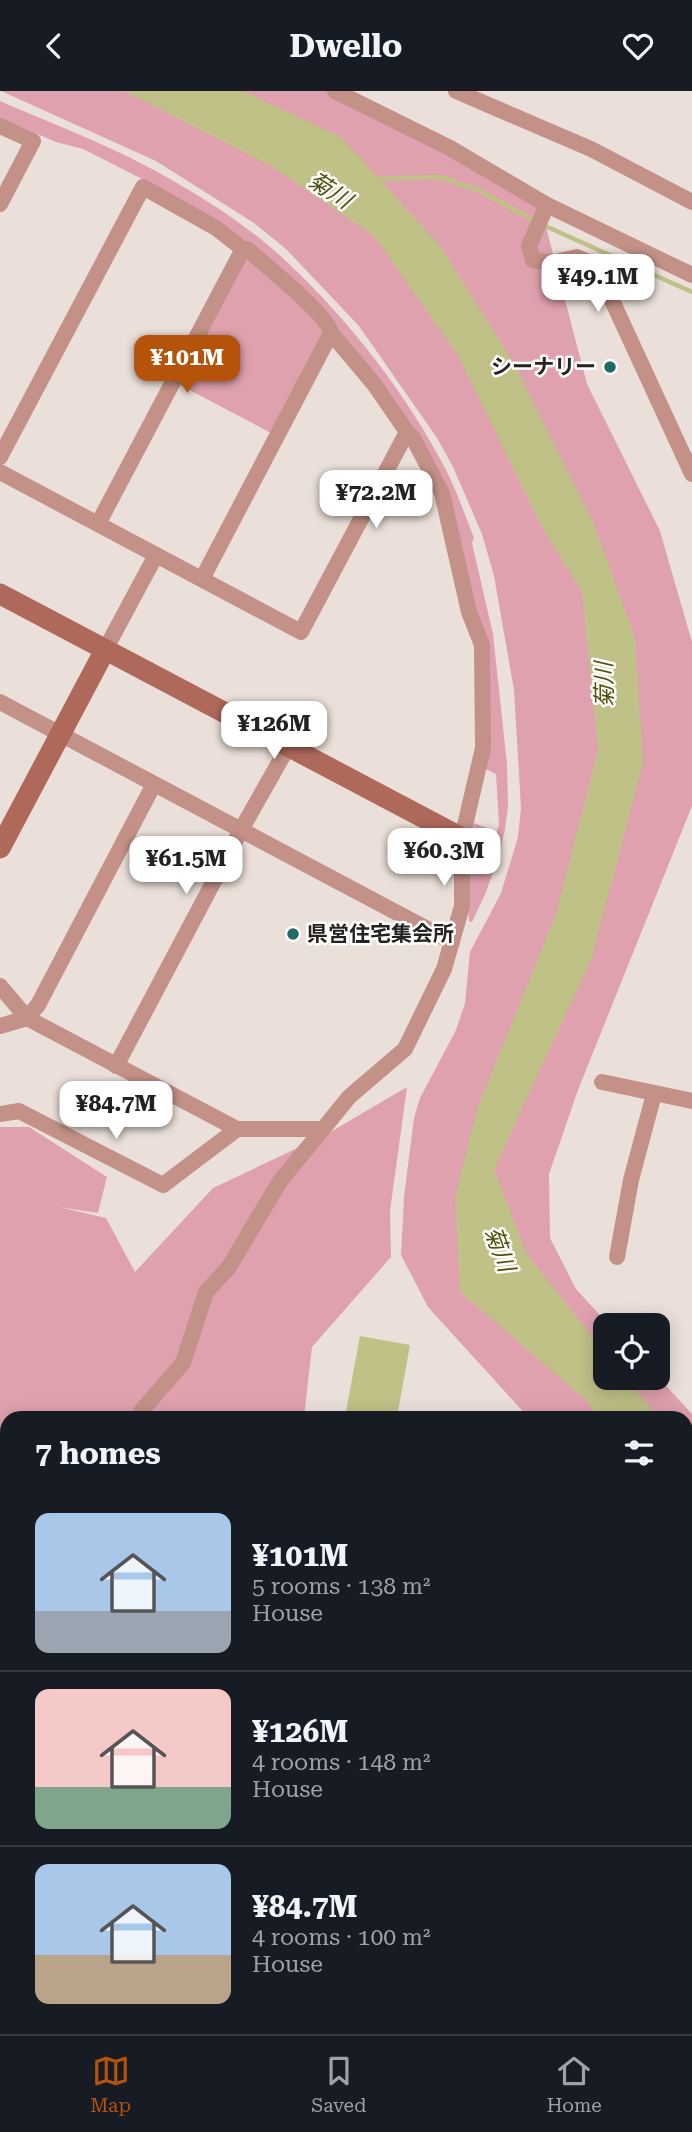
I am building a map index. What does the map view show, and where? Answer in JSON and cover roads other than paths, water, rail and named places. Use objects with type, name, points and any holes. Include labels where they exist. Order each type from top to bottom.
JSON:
[{"type":"street","points":[[335,91],[450,148],[547,205],[692,275]]},
{"type":"street","points":[[461,92],[591,149],[692,202]]},
{"type":"street","points":[[0,126],[33,141],[0,204]]},
{"type":"street","points":[[0,457],[143,187],[216,228],[243,249],[247,249],[317,311],[331,328],[331,333],[374,384],[413,437],[442,493],[469,612],[482,645],[483,748],[462,838],[462,906],[444,969],[405,1049],[349,1097],[280,1181],[229,1267],[206,1292],[183,1363],[142,1411]]},
{"type":"street","points":[[547,205],[529,246],[533,260],[550,263],[577,257],[592,263],[604,283],[692,474]]},
{"type":"street","points":[[98,524],[243,249]]},
{"type":"street","points":[[202,579],[331,333]]},
{"type":"street","points":[[0,472],[301,632],[407,432]]},
{"type":"street","points":[[0,848],[156,555]]},
{"type":"street","points":[[0,594],[462,838]]},
{"type":"street","points":[[0,702],[452,942]]},
{"type":"street","points":[[116,1066],[241,829],[289,745]]},
{"type":"street","points":[[0,1026],[27,1017],[38,1005],[154,784]]},
{"type":"street","points":[[0,986],[27,1017],[237,1129],[323,1129]]},
{"type":"street","points":[[602,1082],[692,1101]]},
{"type":"street","points":[[617,1257],[631,1180],[654,1094]]},
{"type":"street","points":[[0,1114],[19,1111],[163,1185],[237,1129]]},
{"type":"water","name":"菊川","points":[[125,91],[242,91],[341,137],[441,247],[513,362],[593,522],[635,638],[643,763],[591,960],[494,1169],[526,1253],[593,1338],[593,1390],[636,1390],[653,1411],[593,1411],[586,1400],[460,1292],[455,1197],[477,1109],[556,914],[598,750],[582,592],[543,529],[457,354],[374,236],[271,166]]},
{"type":"water","points":[[360,1336],[410,1345],[398,1411],[346,1411]]},
{"type":"waterway","points":[[375,179],[440,177],[478,190],[535,221]]},
{"type":"waterway","points":[[543,225],[692,292]]},
{"type":"place","name":"シーナリー","points":[[610,367]]},
{"type":"place","name":"県営住宅集会所","points":[[293,934]]}]
